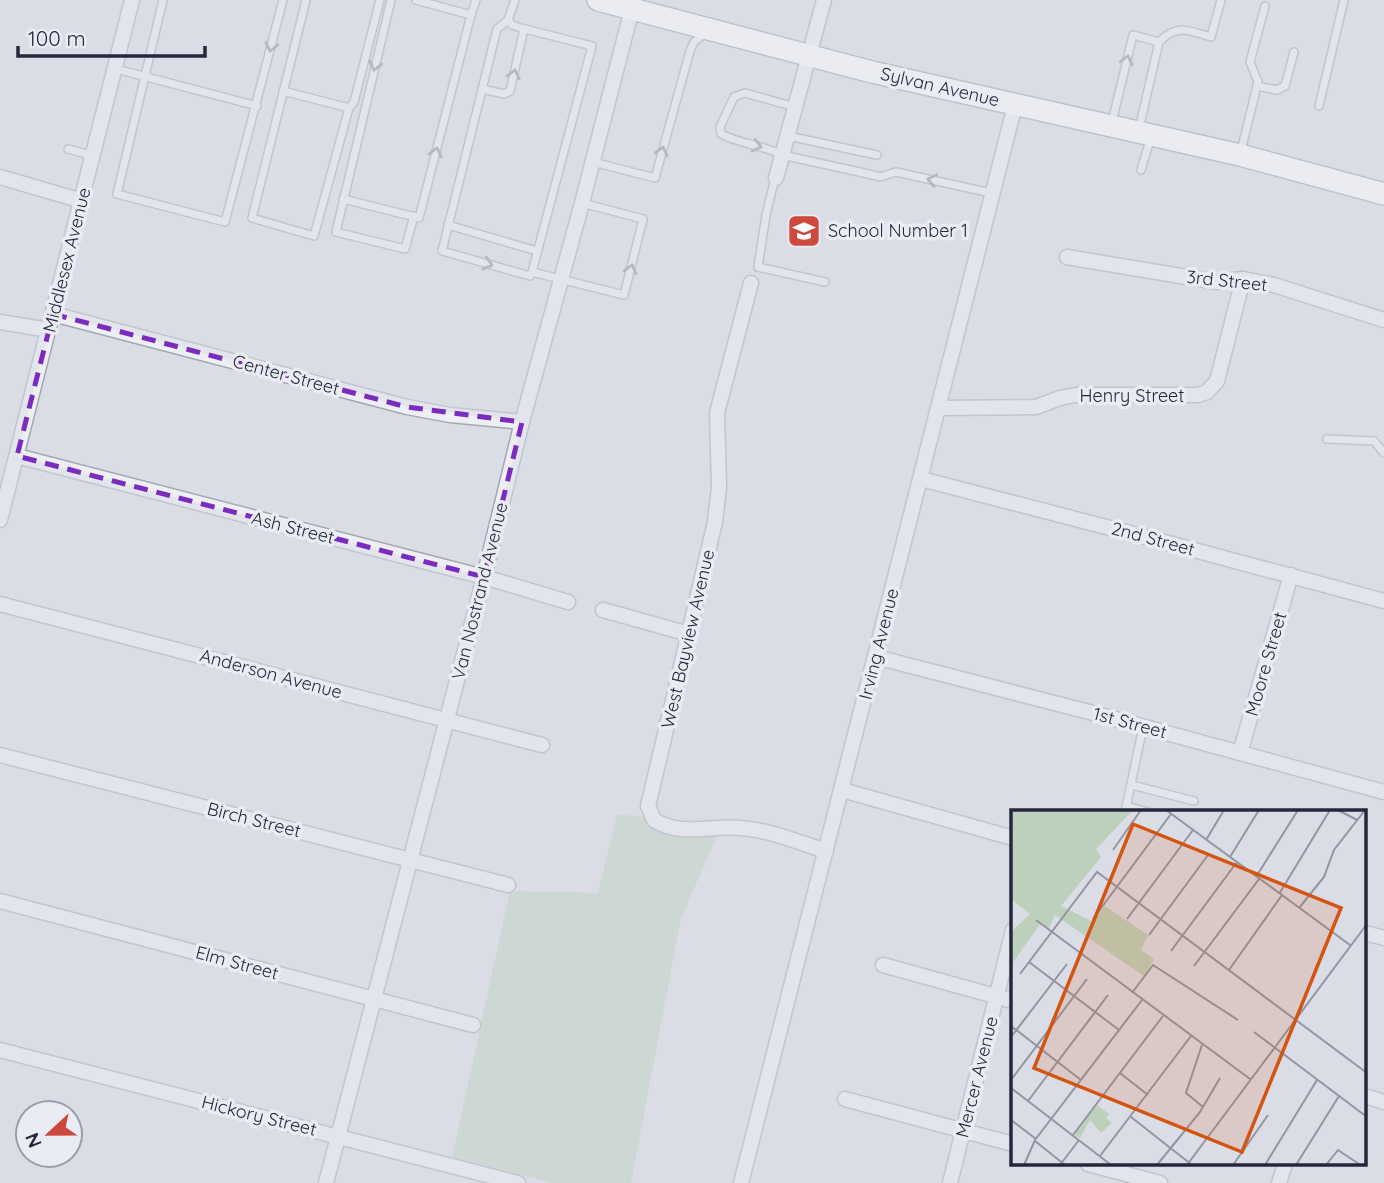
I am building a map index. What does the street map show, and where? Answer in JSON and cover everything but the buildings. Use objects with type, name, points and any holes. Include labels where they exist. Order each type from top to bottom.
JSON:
[{"type":"main road","name":"Sylvan Avenue","points":[[598,0],[633,5],[808,55],[1015,105],[1241,155],[1384,194]]},
{"type":"street","name":"Middlesex Avenue","points":[[0,520],[6,473],[16,456],[132,0]]},
{"type":"street","points":[[776,178],[824,0]]},
{"type":"street","name":"Van Nostrand Avenue","points":[[326,1183],[522,422],[633,5]]},
{"type":"street","name":"Irving Avenue","points":[[741,1183],[1015,105]]},
{"type":"street","points":[[0,177],[82,201]]},
{"type":"street","name":"3rd Street","points":[[1067,257],[1217,282],[1243,279],[1274,285],[1384,320]]},
{"type":"street","name":"Henry Street","points":[[939,408],[1036,407],[1075,395],[1198,395],[1207,392],[1217,381],[1243,279]]},
{"type":"street","name":"West Bayview Avenue","points":[[751,283],[717,413],[717,509],[648,806],[650,814],[660,824],[673,828],[742,828],[826,851]]},
{"type":"street","name":"Center Street","points":[[53,314],[407,407],[450,415],[522,422]]},
{"type":"street","points":[[0,322],[49,330]]},
{"type":"street","name":"Ash Street","points":[[16,456],[484,577],[568,602]]},
{"type":"street","name":"2nd Street","points":[[921,480],[1384,601]]},
{"type":"street","name":"Moore Street","points":[[1240,753],[1292,575]]},
{"type":"street","name":"Anderson Avenue","points":[[0,604],[542,745]]},
{"type":"street","points":[[603,610],[689,634]]},
{"type":"street","name":"1st Street","points":[[876,657],[1384,792]]},
{"type":"street","name":"Birch Street","points":[[0,755],[508,885]]},
{"type":"street","points":[[842,790],[1011,837]]},
{"type":"street","name":"Elm Street","points":[[0,901],[474,1025]]},
{"type":"street","points":[[1366,933],[1384,938]]},
{"type":"street","name":"Mercer Avenue","points":[[950,1183],[1011,938]]},
{"type":"street","points":[[883,965],[1011,1000]]},
{"type":"street","name":"Hickory Street","points":[[0,1050],[518,1183]]},
{"type":"street","points":[[1366,1096],[1384,1102]]},
{"type":"street","points":[[845,1099],[1011,1143]]},
{"type":"street","points":[[1096,1166],[1160,1183]]},
{"type":"street","points":[[1279,1183],[1283,1166]]},
{"type":"lane","points":[[163,0],[117,194],[225,222],[283,0]]},
{"type":"lane","points":[[306,0],[252,218],[314,236],[348,108],[354,102],[380,0]]},
{"type":"lane","points":[[391,0],[336,232],[405,249],[416,217],[452,75],[476,0]]},
{"type":"lane","points":[[416,0],[471,15]]},
{"type":"lane","points":[[508,20],[512,25],[524,29],[592,46],[530,276],[442,251],[497,29],[508,20],[515,0]]},
{"type":"lane","points":[[1141,170],[1159,42],[1168,33],[1182,30],[1211,37],[1221,0]]},
{"type":"lane","points":[[1319,106],[1344,0]]},
{"type":"lane","points":[[1241,155],[1258,82],[1250,62],[1265,6]]},
{"type":"lane","points":[[482,89],[504,94],[510,91],[524,29]]},
{"type":"lane","points":[[593,162],[655,178],[690,51],[699,36],[713,30]]},
{"type":"lane","points":[[1111,126],[1133,35],[1159,42]]},
{"type":"lane","points":[[1257,86],[1277,90],[1285,86],[1294,52]]},
{"type":"lane","points":[[116,69],[257,106]]},
{"type":"lane","points":[[283,92],[348,108]]},
{"type":"lane","points":[[795,107],[745,93],[738,95],[734,97],[720,127],[721,134],[782,155],[880,177],[896,172],[991,193]]},
{"type":"lane","points":[[787,135],[877,155]]},
{"type":"lane","points":[[68,149],[94,156]]},
{"type":"lane","points":[[776,178],[766,215],[758,267],[825,282]]},
{"type":"lane","points":[[343,198],[416,217]]},
{"type":"lane","points":[[532,272],[624,295],[643,219],[582,202]]},
{"type":"lane","points":[[448,225],[537,251]]},
{"type":"lane","points":[[1327,439],[1374,441],[1384,453]]},
{"type":"lane","points":[[1126,809],[1143,726]]},
{"type":"lane","points":[[1132,785],[1194,801]]},
{"type":"highlighted area","points":[[53,314],[407,407],[522,422],[484,577],[17,456]]},
{"type":"green space","points":[[617,814],[721,827],[681,918],[631,1183],[553,1183],[452,1157],[510,891],[598,893]]},
{"type":"place","name":"School Number 1","points":[[804,231]]}]
